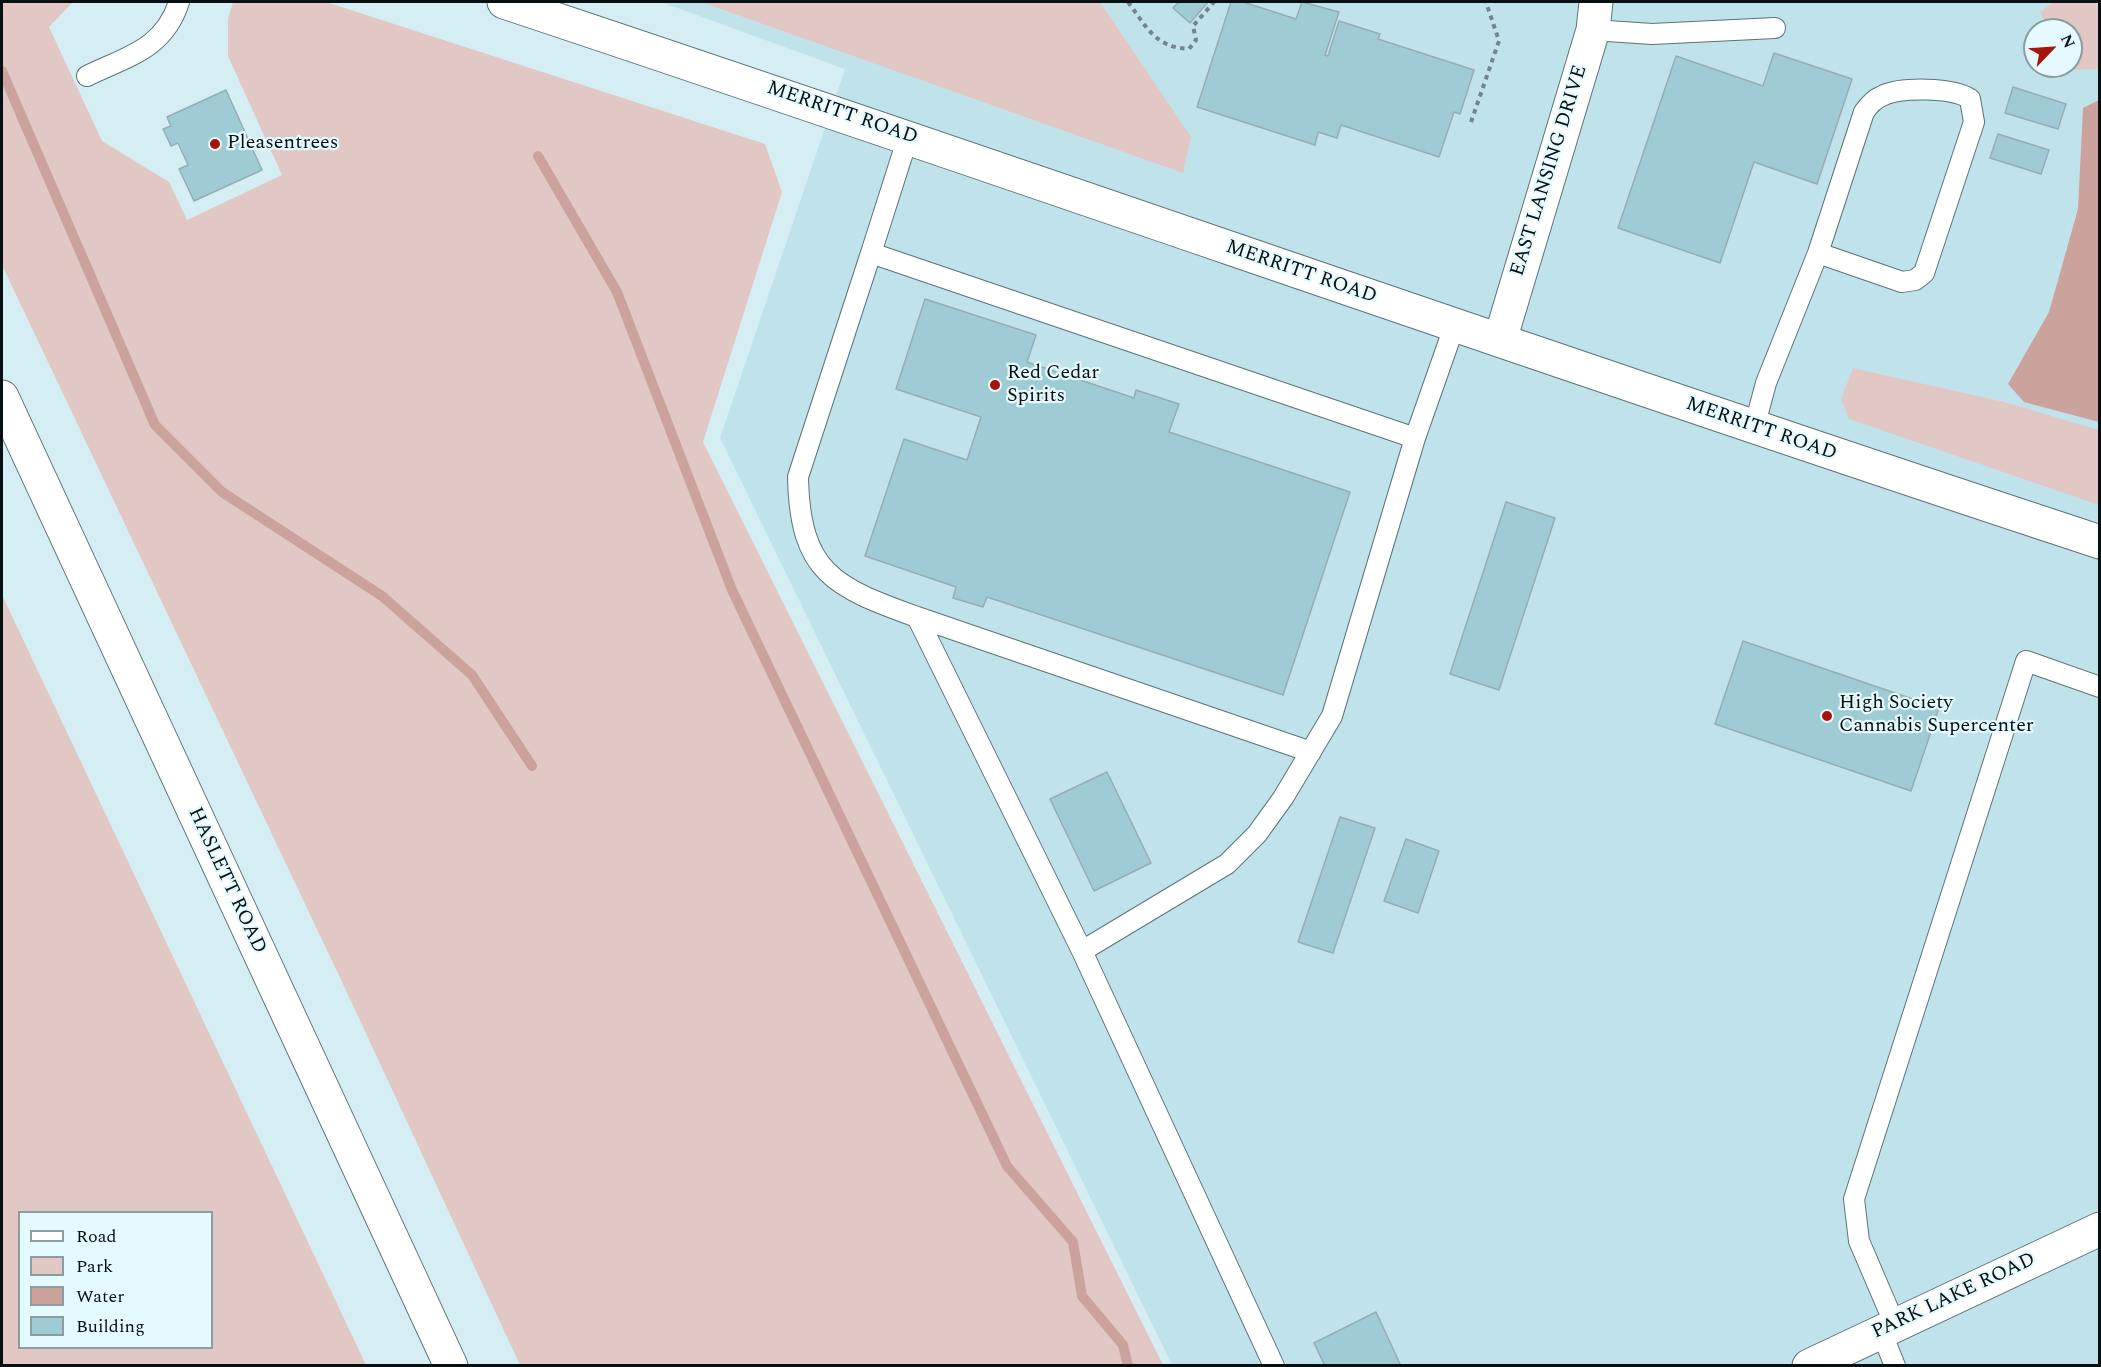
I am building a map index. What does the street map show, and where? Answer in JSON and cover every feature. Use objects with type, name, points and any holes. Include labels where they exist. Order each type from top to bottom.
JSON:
[{"type":"street","name":"MERRITT ROAD","points":[[504,2],[908,136],[1454,327],[1500,340],[1754,428],[2100,542]]},
{"type":"street","name":"EAST LANSING DRIVE","points":[[1500,340],[1594,16]]},
{"type":"street","name":"HASLETT ROAD","points":[[2,397],[451,1365]]},
{"type":"street","name":"PARK LAKE ROAD","points":[[1809,1365],[2100,1229]]},
{"type":"lane","points":[[87,76],[147,47],[165,33],[179,2]]},
{"type":"lane","points":[[1594,16],[1652,34],[1775,28]]},
{"type":"lane","points":[[1754,428],[1766,383],[1818,253],[1864,112],[1871,103],[1894,91],[1952,91],[1961,93],[1970,99],[1974,122],[1924,273],[1915,280],[1902,282],[1818,253]]},
{"type":"lane","points":[[908,136],[798,477],[798,513],[810,548],[832,579],[866,599],[1311,752]]},
{"type":"lane","points":[[871,253],[1415,438]]},
{"type":"lane","points":[[1082,951],[1227,864],[1257,834],[1284,798],[1332,716],[1415,438],[1454,327]]},
{"type":"lane","points":[[916,617],[1082,951],[1274,1365]]},
{"type":"lane","points":[[1895,1365],[1888,1328],[1859,1241],[1854,1199],[2026,661],[2100,687]]},
{"type":"path","points":[[1128,2],[1154,38],[1172,48],[1189,49],[1196,40],[1192,26],[1214,2]]},
{"type":"path","points":[[1471,122],[1499,41],[1486,2]]},
{"type":"shaded area","points":[[661,2],[2099,2],[2099,1365],[1172,1365],[720,438],[845,69]]},
{"type":"green space","points":[[2,2],[73,2],[49,27],[102,141],[169,182],[187,220],[282,175],[228,56],[228,19],[233,2],[326,2],[765,144],[782,192],[703,442],[1163,1365],[520,1365],[343,984],[2,265]]},
{"type":"green space","points":[[701,2],[1100,2],[1191,137],[1183,173]]},
{"type":"green space","points":[[2054,2],[2099,2],[2099,69],[2083,70],[2083,18],[2043,18],[2040,12]]},
{"type":"green space","points":[[1853,368],[2004,402],[2099,430],[2099,505],[1849,419],[1841,399]]},
{"type":"green space","points":[[2,595],[366,1365],[2,1365]]},
{"type":"water","points":[[2099,100],[2099,422],[2024,402],[2008,384],[2049,312],[2078,209],[2083,108]]},
{"type":"building","points":[[1179,2],[1208,2],[1190,23],[1173,8]]},
{"type":"building","points":[[1231,2],[1243,2],[1296,19],[1302,2],[1339,12],[1325,55],[1328,56],[1339,21],[1380,34],[1378,39],[1474,70],[1460,114],[1454,112],[1439,157],[1341,125],[1337,138],[1318,132],[1315,145],[1197,107]]},
{"type":"building","points":[[1774,53],[1852,79],[1817,184],[1754,162],[1720,263],[1618,228],[1676,56],[1763,86]]},
{"type":"building","points":[[2013,87],[2066,104],[2058,129],[2005,113]]},
{"type":"building","name":"Pleasentrees","points":[[226,90],[262,170],[194,201],[179,169],[188,165],[178,143],[171,146],[163,129],[171,126],[167,117]]},
{"type":"building","points":[[1998,134],[2049,150],[2041,174],[1990,158]]},
{"type":"building","points":[[925,299],[1036,335],[1027,362],[1134,398],[1136,390],[1179,404],[1169,432],[1350,492],[1283,695],[987,597],[983,607],[953,598],[956,587],[865,556],[904,439],[967,460],[981,417],[896,389]]},
{"type":"building","points":[[1506,502],[1555,518],[1499,690],[1450,674]]},
{"type":"building","name":"High Society Cannabis Supercenter","points":[[1743,641],[1939,708],[1911,791],[1715,724]]},
{"type":"building","points":[[1107,772],[1151,863],[1094,891],[1050,799]]},
{"type":"building","points":[[1340,817],[1375,828],[1333,953],[1298,942]]},
{"type":"building","points":[[1406,839],[1439,851],[1418,913],[1384,901]]},
{"type":"building","points":[[1376,1312],[1401,1366],[1325,1366],[1314,1343]]},
{"type":"waterway","points":[[2,71],[155,425],[222,492],[382,596],[472,675],[532,766]]},
{"type":"waterway","points":[[538,156],[617,292],[732,590],[1007,1166],[1073,1242],[1082,1296],[1123,1345],[1128,1366]]},
{"type":"place","name":"Pleasentrees","points":[[215,144]]},
{"type":"place","name":"Red Cedar Spirits","points":[[995,385]]},
{"type":"place","name":"High Society Cannabis Supercenter","points":[[1827,716]]}]
